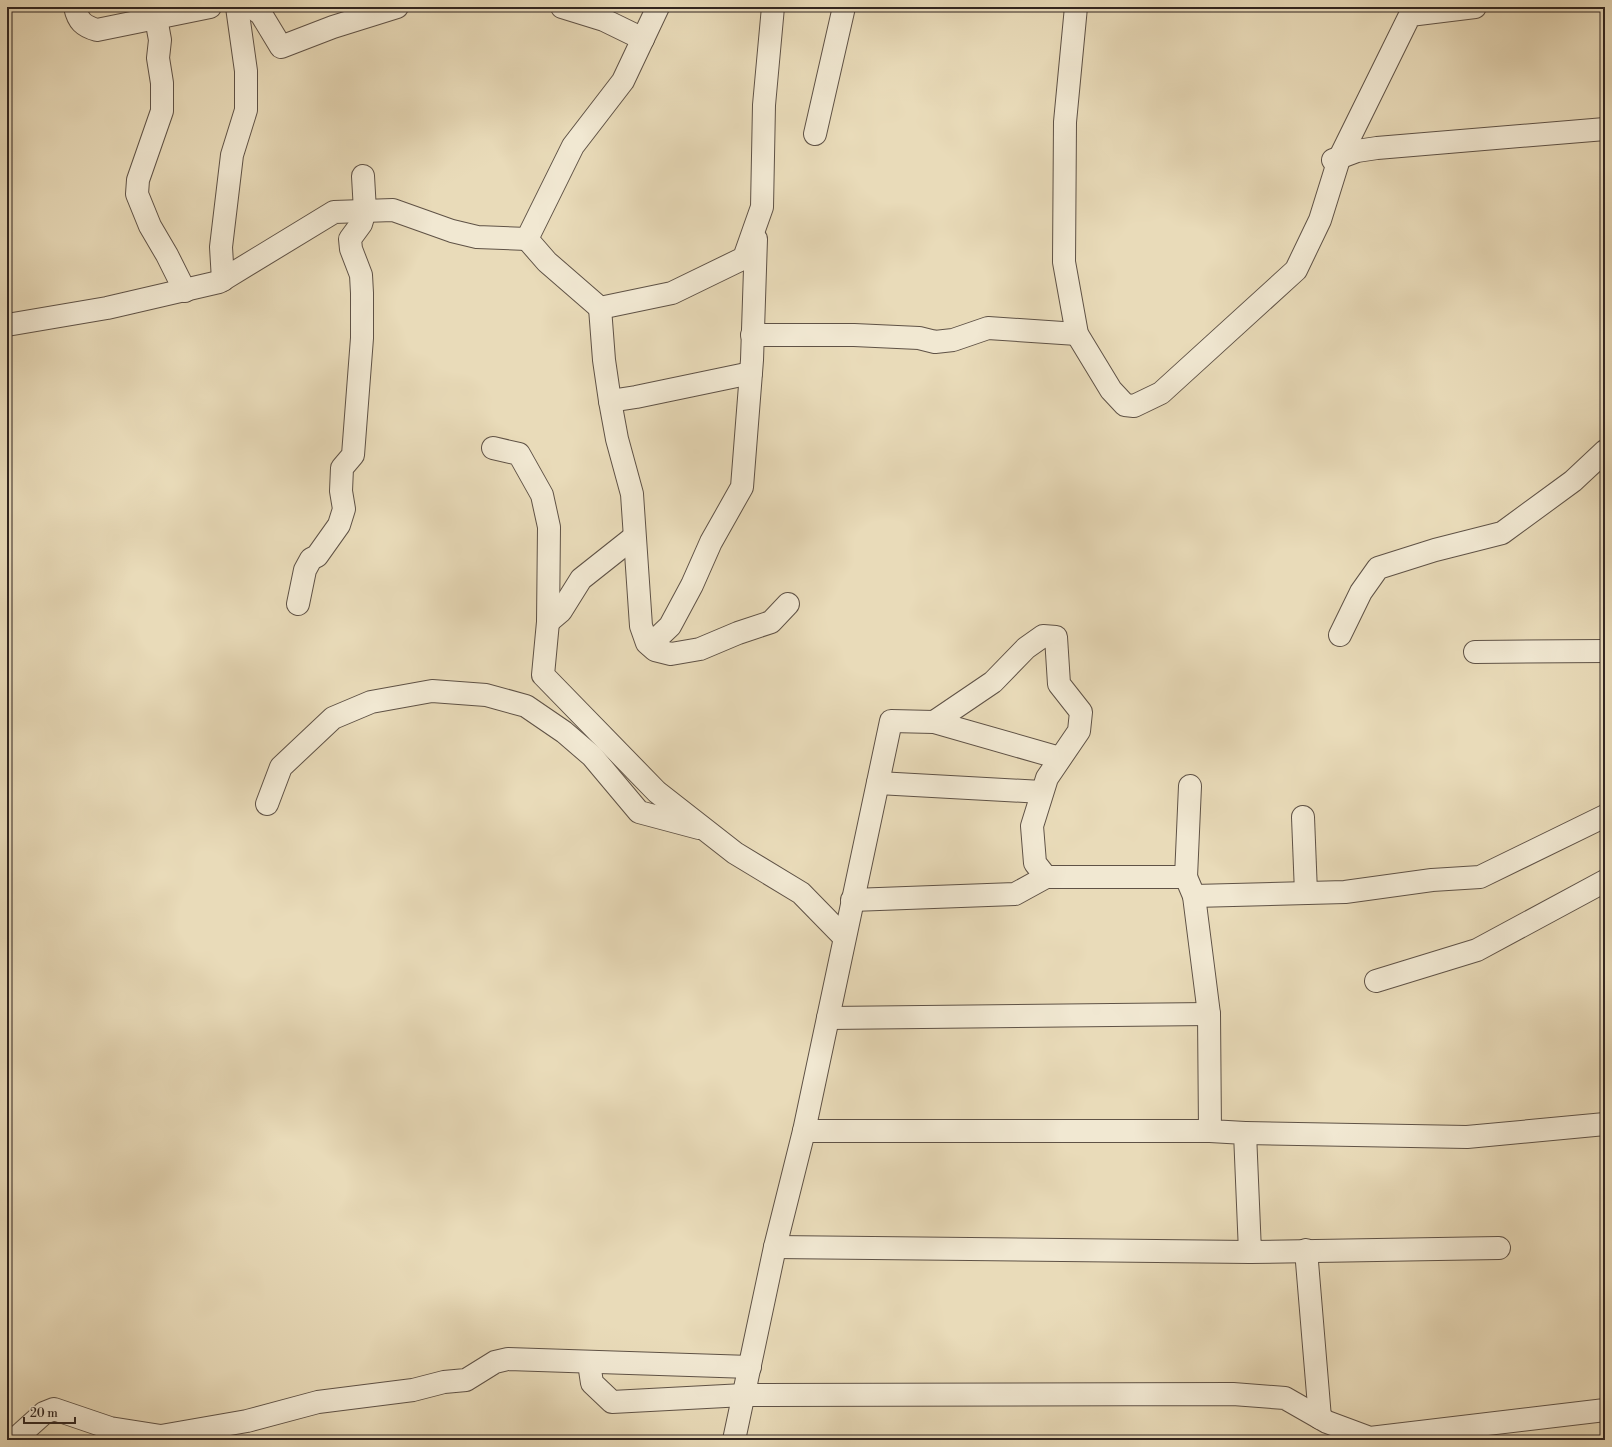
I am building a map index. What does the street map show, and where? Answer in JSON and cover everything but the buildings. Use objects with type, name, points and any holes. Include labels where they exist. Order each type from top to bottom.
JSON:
[{"type":"street","points":[[75,7],[77,17],[84,26],[97,30],[210,7]]},
{"type":"street","points":[[223,280],[221,247],[232,155],[246,110],[246,71],[237,7]]},
{"type":"street","points":[[251,7],[261,14],[281,47],[333,27],[384,13],[397,7]]},
{"type":"street","points":[[562,7],[604,20],[643,39]]},
{"type":"street","points":[[527,239],[573,146],[623,81],[658,7]]},
{"type":"street","points":[[600,308],[672,293],[744,258],[762,207],[764,105],[773,7]]},
{"type":"street","points":[[815,134],[844,7]]},
{"type":"street","points":[[1076,7],[1065,122],[1064,262],[1076,334],[1111,390],[1125,405],[1134,406],[1161,393],[1296,270],[1320,220],[1331,160],[1410,16],[1476,7]]},
{"type":"street","points":[[156,18],[160,40],[158,58],[162,83],[162,111],[138,180],[137,194],[150,226],[168,255],[185,290]]},
{"type":"street","points":[[1331,160],[1357,151],[1377,148],[1605,129]]},
{"type":"street","points":[[298,604],[308,565],[311,559],[317,556],[327,543],[338,525],[344,510],[341,491],[342,468],[353,455],[362,338],[361,275],[351,249],[350,239],[361,224],[365,210],[363,176]]},
{"type":"street","points":[[7,325],[107,308],[223,280],[334,212],[393,210],[452,231],[477,237],[527,239],[547,262],[600,308],[604,360],[610,400],[617,439],[632,494],[641,626],[647,643],[655,650],[671,654],[700,649],[738,633],[771,622],[788,604]]},
{"type":"street","points":[[650,645],[670,626],[692,585],[711,542],[742,487],[751,373],[757,222]]},
{"type":"street","points":[[752,335],[854,334],[919,338],[935,342],[953,340],[988,328],[1076,334]]},
{"type":"street","points":[[610,400],[636,397],[751,373]]},
{"type":"street","points":[[494,448],[519,454],[542,495],[549,527],[548,622],[542,675],[657,792],[735,853],[801,893],[844,937]]},
{"type":"street","points":[[1340,635],[1361,592],[1378,568],[1435,550],[1502,533],[1573,481],[1605,451]]},
{"type":"street","points":[[548,622],[561,611],[581,579],[634,537]]},
{"type":"street","points":[[934,722],[993,682],[1026,648],[1043,636],[1056,637],[1060,684],[1081,712],[1079,731],[1047,778],[1032,826],[1035,863],[1046,877]]},
{"type":"street","points":[[1475,652],[1605,651]]},
{"type":"street","points":[[267,804],[280,767],[333,718],[371,702],[432,691],[486,694],[526,706],[564,732],[592,756],[639,812],[706,830]]},
{"type":"street","points":[[734,1440],[775,1247],[804,1131],[891,721],[934,722],[1060,758]]},
{"type":"street","points":[[878,783],[1042,792]]},
{"type":"street","points":[[1190,786],[1190,886],[1209,1014],[1210,1131]]},
{"type":"street","points":[[1303,816],[1306,894]]},
{"type":"street","points":[[852,900],[1015,894],[1046,877],[1306,894],[1345,892],[1432,880],[1480,877],[1605,816]]},
{"type":"street","points":[[1376,981],[1477,950],[1605,881]]},
{"type":"street","points":[[828,1018],[1209,1014]]},
{"type":"street","points":[[804,1131],[1210,1131],[1467,1137],[1605,1124]]},
{"type":"street","points":[[1245,1132],[1250,1252]]},
{"type":"street","points":[[775,1247],[1250,1252],[1499,1248]]},
{"type":"street","points":[[1306,1250],[1320,1418]]},
{"type":"street","points":[[14,1440],[44,1413],[54,1409],[110,1428],[161,1436],[247,1421],[318,1402],[413,1390],[444,1382],[466,1380],[495,1362],[508,1359],[589,1363],[750,1367]]},
{"type":"street","points":[[589,1363],[592,1383],[612,1402],[744,1395],[1233,1394],[1285,1398],[1320,1418],[1370,1438],[1605,1410]]}]
